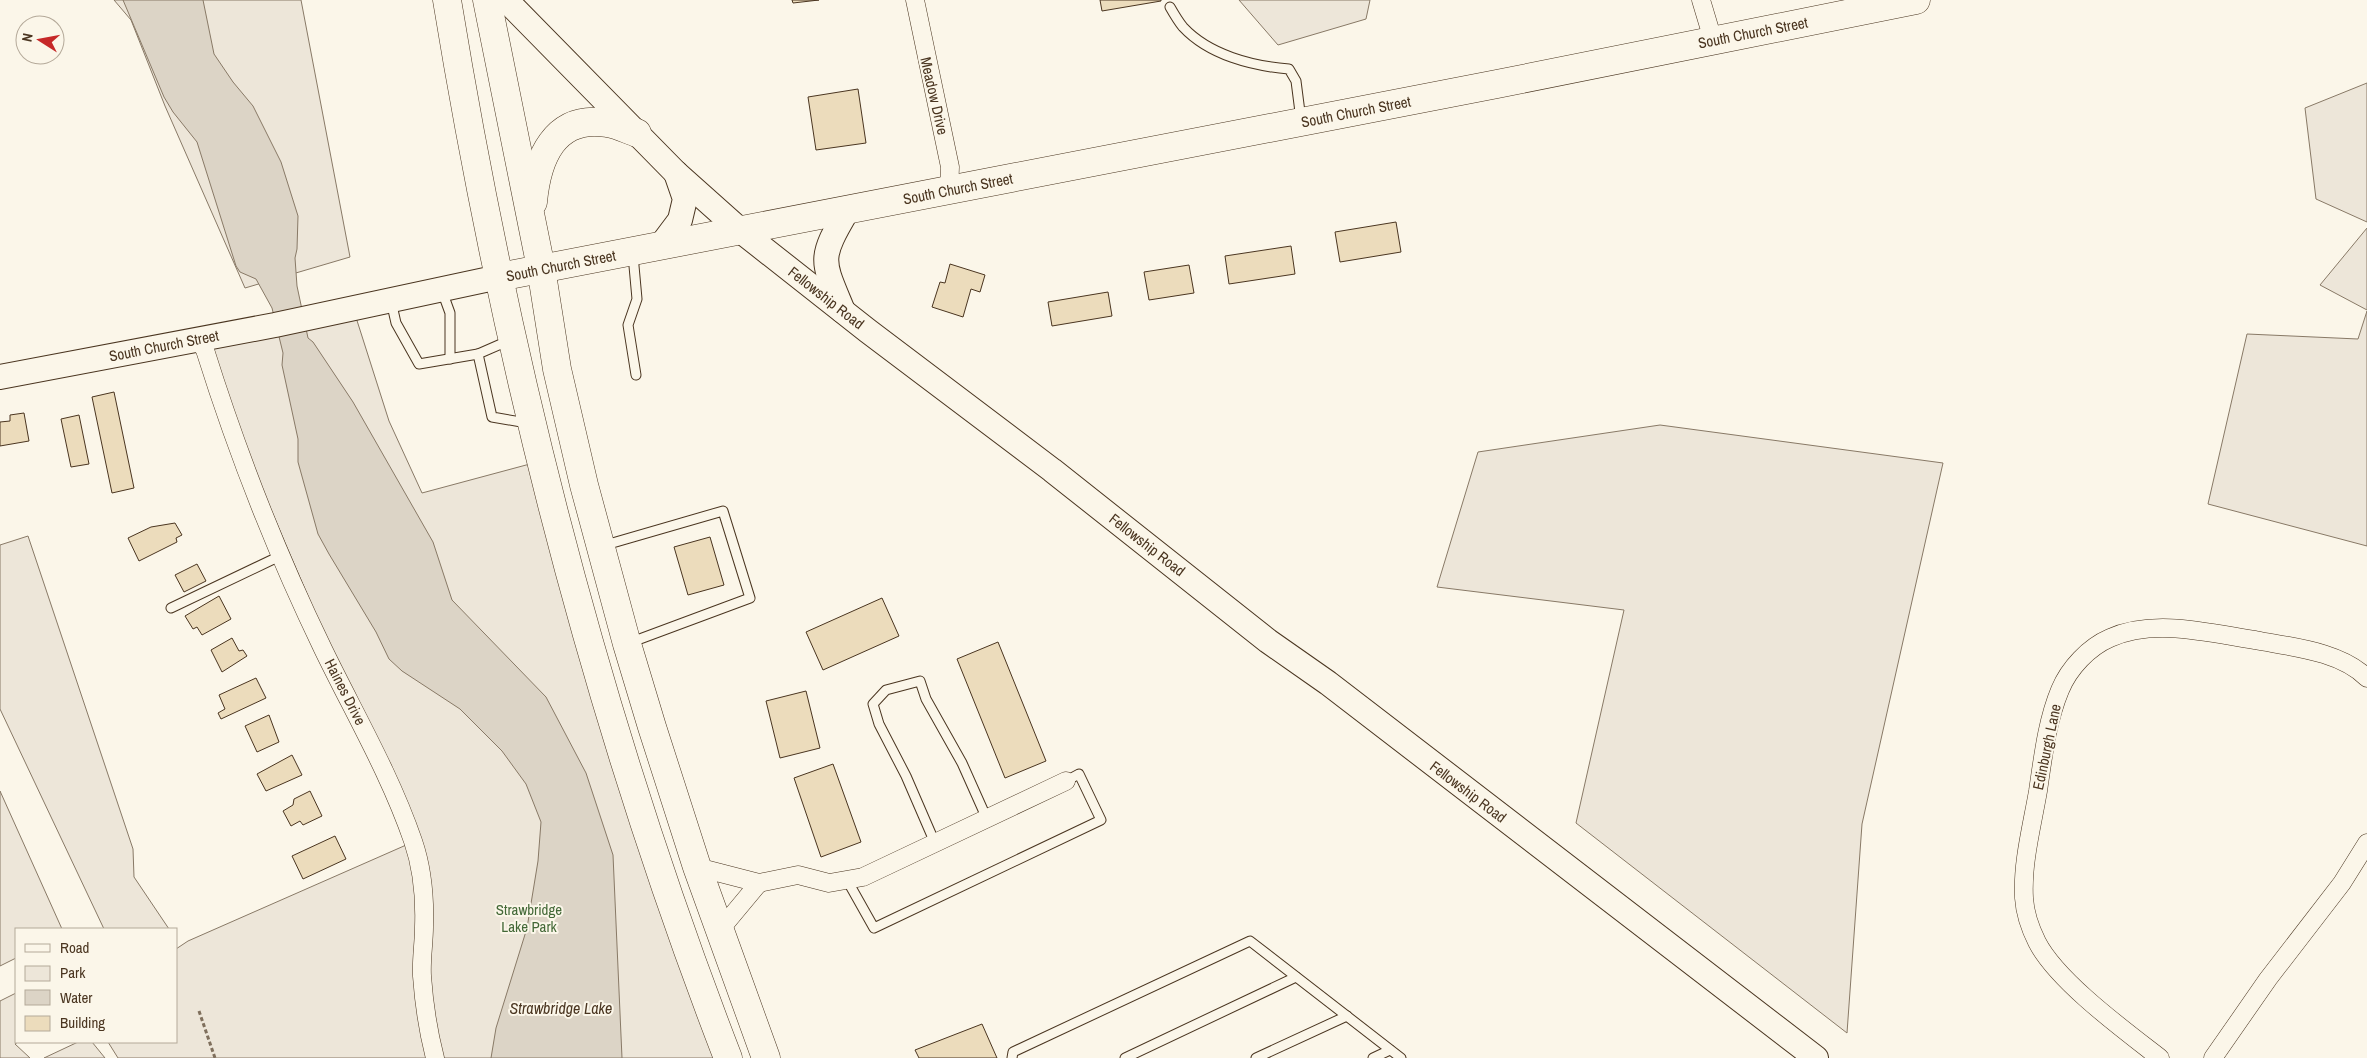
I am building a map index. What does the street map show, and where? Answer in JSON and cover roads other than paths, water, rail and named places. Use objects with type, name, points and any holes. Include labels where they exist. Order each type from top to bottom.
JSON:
[{"type":"main road","points":[[447,0],[499,277],[532,424],[586,631],[642,817],[728,1058]]},
{"type":"main road","points":[[487,0],[541,268],[556,369],[601,546],[627,644],[697,867],[766,1058]]},
{"type":"main road","name":"South Church Street","points":[[499,277],[633,252],[662,244],[741,231],[950,191],[1916,0]]},
{"type":"main road","points":[[532,221],[535,179],[546,150],[559,134],[567,128],[583,123],[607,123],[637,133]]},
{"type":"street","name":"Fellowship Road","points":[[506,0],[676,173],[741,231],[844,313],[1052,470],[1268,641],[1328,683],[1816,1058]]},
{"type":"street","name":"Meadow Drive","points":[[915,0],[950,167],[950,191]]},
{"type":"street","points":[[1701,0],[1713,40]]},
{"type":"street","points":[[662,244],[680,220],[685,199],[676,173]]},
{"type":"street","points":[[844,313],[826,271],[826,254],[830,240],[847,211]]},
{"type":"street","name":"South Church Street","points":[[0,377],[275,325],[499,277]]},
{"type":"street","name":"Haines Drive","points":[[198,339],[205,350],[238,452],[280,556],[323,649],[392,786],[413,842],[418,860],[424,913],[422,977],[425,992],[424,1010],[435,1058]]},
{"type":"street","name":"Edinburgh Lane","points":[[2160,1058],[2048,961],[2028,922],[2024,898],[2028,848],[2047,738],[2061,689],[2073,668],[2088,652],[2110,638],[2133,631],[2158,628],[2244,638],[2297,648],[2345,663],[2367,678]]},
{"type":"street","points":[[697,867],[759,883],[798,874],[830,884],[863,877],[1066,781]]},
{"type":"street","points":[[2213,1058],[2274,971],[2342,883],[2367,843]]},
{"type":"street","points":[[719,931],[759,883]]},
{"type":"lane","points":[[1170,7],[1183,26],[1206,45],[1264,67],[1289,69],[1296,81],[1302,122]]},
{"type":"lane","points":[[633,252],[638,298],[628,325],[636,375]]},
{"type":"lane","points":[[442,290],[450,313],[450,359]]},
{"type":"lane","points":[[391,301],[396,322],[419,364],[478,354],[513,339]]},
{"type":"lane","points":[[478,354],[492,417],[532,424]]},
{"type":"lane","points":[[601,546],[723,511],[750,598],[627,644]]},
{"type":"lane","points":[[171,608],[280,556]]},
{"type":"lane","points":[[935,843],[906,776],[879,724],[873,704],[886,690],[920,681],[926,699],[962,762],[986,818]]},
{"type":"lane","points":[[847,880],[874,928],[1101,820],[1079,774],[1066,781]]},
{"type":"lane","points":[[1012,1058],[1013,1052],[1250,941],[1401,1058]]},
{"type":"lane","points":[[1125,1058],[1296,977]]},
{"type":"lane","points":[[1256,1058],[1347,1016]]},
{"type":"lane","points":[[1373,1058],[1390,1050]]},
{"type":"water","name":"Strawbridge Lake","points":[[123,0],[203,0],[214,54],[233,82],[253,106],[281,162],[298,216],[295,258],[297,286],[308,338],[313,342],[353,402],[433,542],[452,600],[546,697],[586,773],[613,855],[622,1058],[491,1058],[496,1028],[527,928],[538,861],[541,822],[526,784],[502,751],[460,709],[402,671],[389,659],[376,632],[318,534],[298,462],[298,439],[282,365],[283,353],[272,308],[256,279],[240,272],[236,266],[197,142],[173,112],[164,97]]},
{"type":"park label","name":"Strawbridge Lake Park","points":[[529,918]]}]
